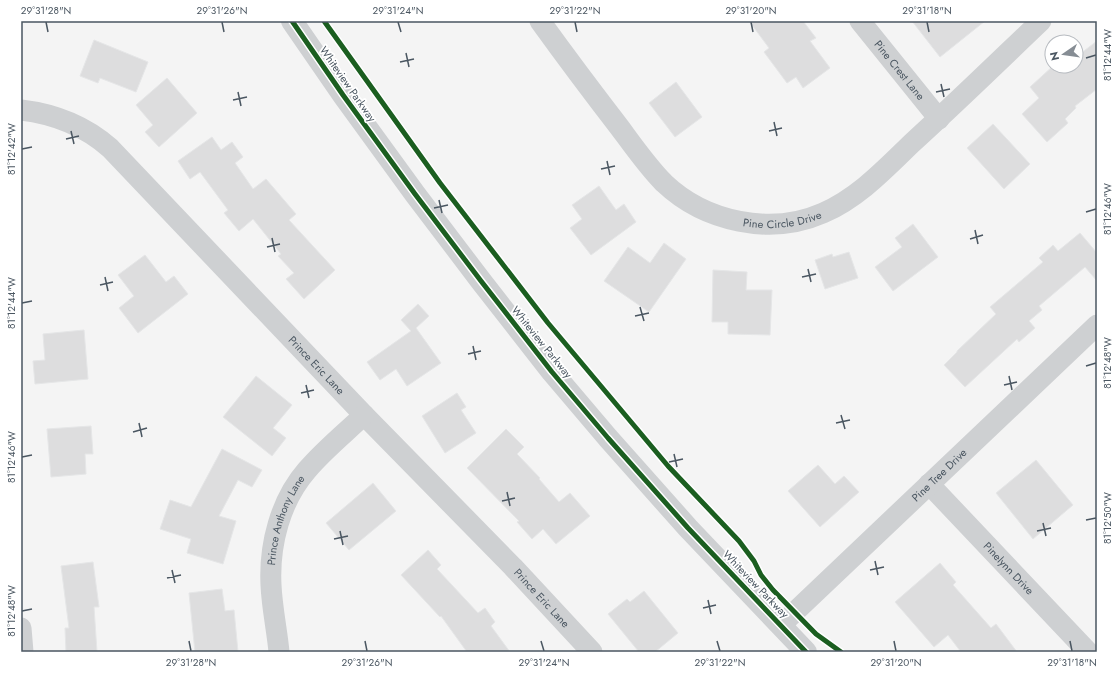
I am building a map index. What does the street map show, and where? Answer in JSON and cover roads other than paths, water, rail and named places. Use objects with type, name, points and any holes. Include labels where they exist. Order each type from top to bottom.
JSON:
[{"type":"street","name":"Whiteview Parkway","points":[[292,21],[343,95],[415,194],[552,372],[688,528],[806,652]]},
{"type":"street","name":"Pine Circle Drive","points":[[540,21],[601,104],[664,183],[692,204],[726,218],[750,223],[785,222],[810,217],[832,209],[858,192],[939,119],[1041,21]]},
{"type":"street","name":"Pine Crest Lane","points":[[860,21],[939,119]]},
{"type":"street","name":"Prince Eric Lane","points":[[21,110],[44,113],[71,123],[91,133],[110,148],[364,415],[513,567],[592,652]]},
{"type":"street","name":"Pine Tree Drive","points":[[781,626],[1097,324]]},
{"type":"street","name":"Prince Anthony Lane","points":[[279,652],[271,578],[273,549],[282,514],[293,489],[307,470],[364,415]]},
{"type":"street","name":"Pinelynn Drive","points":[[929,484],[1088,652]]},
{"type":"street","points":[[21,628],[23,652]]}]
